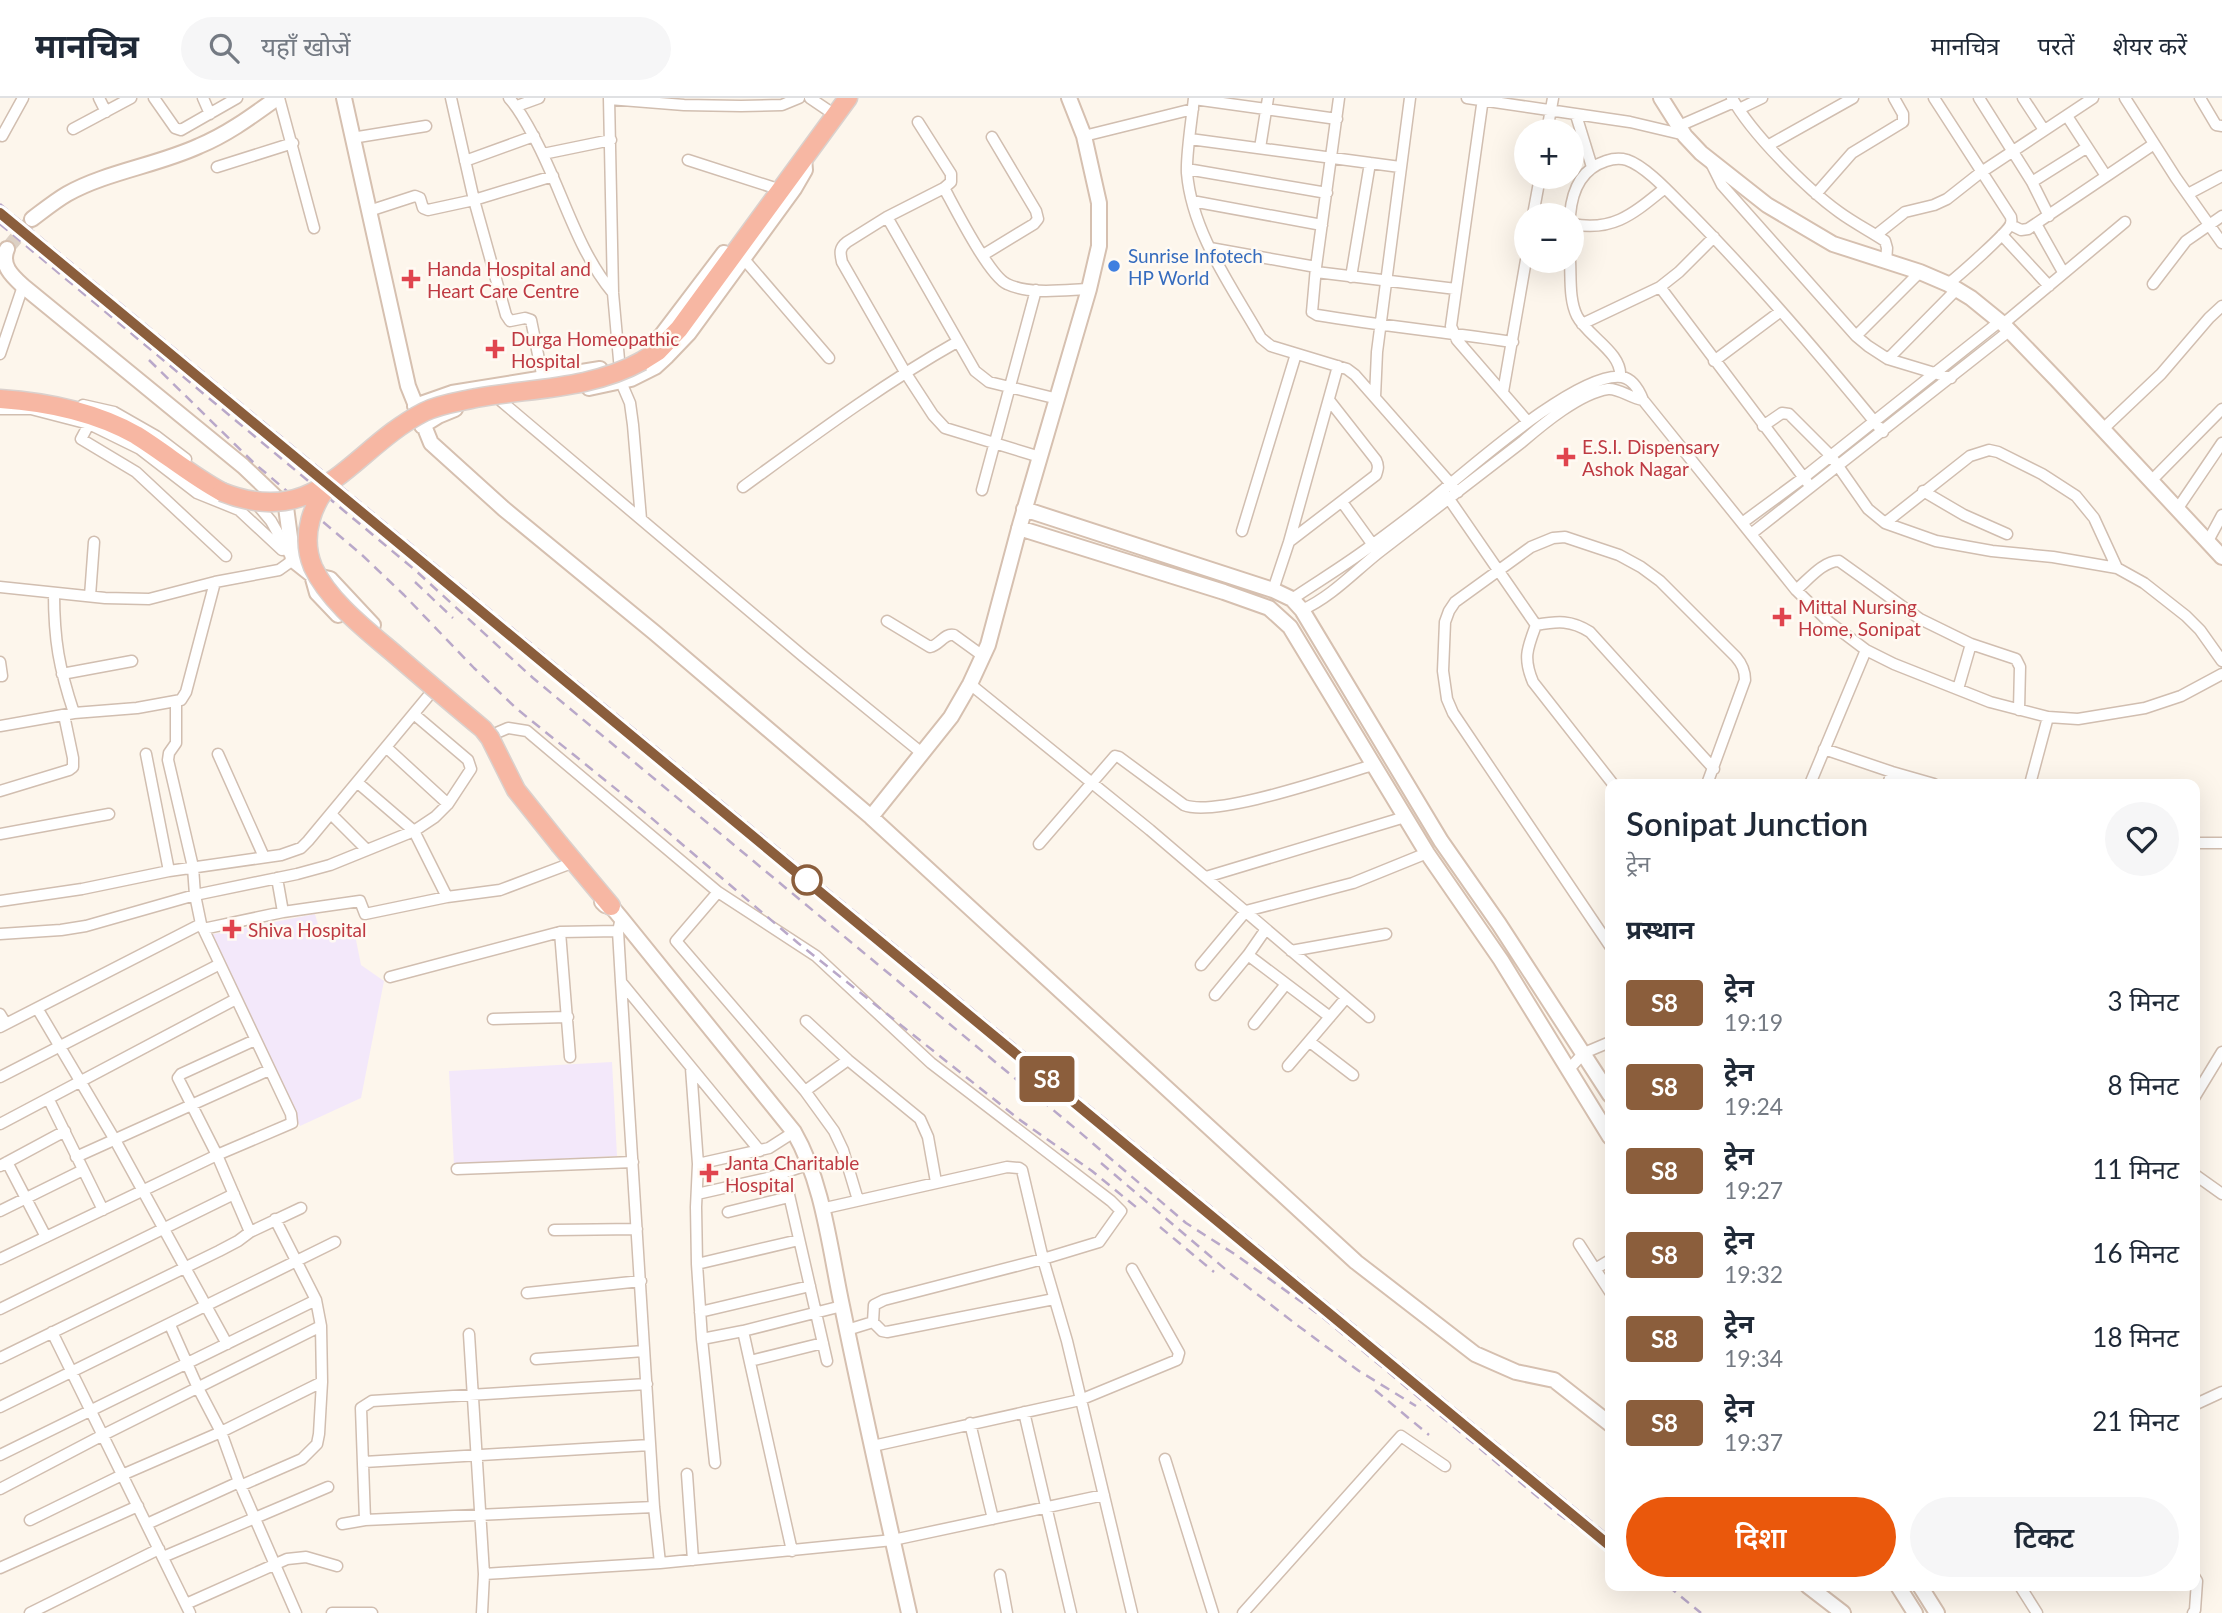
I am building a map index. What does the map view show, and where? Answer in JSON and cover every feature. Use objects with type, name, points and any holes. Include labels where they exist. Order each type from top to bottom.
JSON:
[{"type":"highway","points":[[0,399],[30,401],[104,420],[135,435],[212,486],[245,500],[291,500],[313,493],[403,425],[433,408],[490,396],[586,382],[627,369],[658,351],[679,329],[848,98]]},
{"type":"highway","points":[[335,479],[318,501],[310,521],[308,541],[314,569],[327,589],[356,621],[483,729],[516,790],[617,918]]},
{"type":"street","points":[[2,136],[23,98]]},
{"type":"street","points":[[99,98],[106,112]]},
{"type":"street","points":[[74,129],[131,98]]},
{"type":"street","points":[[154,98],[178,130],[185,130],[237,98]]},
{"type":"street","points":[[203,98],[210,114]]},
{"type":"street","points":[[32,219],[67,193],[87,184],[160,161],[215,138],[243,123],[278,98],[293,143],[314,228]]},
{"type":"street","points":[[344,98],[408,386],[431,443],[504,509],[655,632],[871,817],[1356,1262],[1475,1354],[1516,1372],[1554,1380],[1605,1420]]},
{"type":"street","points":[[451,98],[474,200],[506,315],[510,321],[525,318],[531,320],[543,379]]},
{"type":"street","points":[[539,98],[512,102],[543,154],[593,267],[613,293]]},
{"type":"street","points":[[641,519],[634,425],[630,403],[621,382],[613,293],[609,99],[782,105],[799,98]]},
{"type":"street","points":[[810,98],[835,115]]},
{"type":"street","points":[[871,817],[951,718],[971,684],[988,645],[1024,509],[1089,289],[1099,246],[1100,203],[1084,136],[1069,98]]},
{"type":"street","points":[[1261,148],[1268,98]]},
{"type":"street","points":[[1339,98],[1311,308],[1314,314],[1381,326],[1453,332],[1513,342]]},
{"type":"street","points":[[1375,397],[1377,352],[1410,98]]},
{"type":"street","points":[[1467,98],[1682,131],[1735,103],[1762,98]]},
{"type":"street","points":[[1549,119],[1553,98]]},
{"type":"street","points":[[1661,98],[1682,131],[1710,161],[1768,205],[1833,244],[1920,272],[1953,287],[2004,326],[2222,557]]},
{"type":"street","points":[[1769,145],[1853,98]]},
{"type":"street","points":[[1816,194],[1858,148],[1903,122],[1903,114],[1894,98]]},
{"type":"street","points":[[1979,98],[2032,183],[2049,216]]},
{"type":"street","points":[[2023,98],[2044,130]]},
{"type":"street","points":[[1876,235],[1905,212],[1947,199],[1980,173],[2093,98]]},
{"type":"street","points":[[2125,98],[2222,243]]},
{"type":"street","points":[[2200,98],[2214,121],[2218,126],[2222,126]]},
{"type":"street","points":[[1483,99],[1451,326],[1457,340],[1528,422]]},
{"type":"street","points":[[1888,359],[2011,225],[2011,217],[1980,173],[1936,99]]},
{"type":"street","points":[[1084,136],[1194,102],[1337,118]]},
{"type":"street","points":[[1194,102],[1187,169],[1192,201],[1210,248],[1261,338],[1266,344],[1338,366],[1355,375],[1447,487],[1450,500],[1536,625]]},
{"type":"street","points":[[1735,103],[1769,145],[1816,194],[1887,244],[1886,262]]},
{"type":"street","points":[[1576,115],[1592,167]]},
{"type":"street","points":[[2067,116],[2105,177]]},
{"type":"street","points":[[918,122],[951,174],[951,182],[847,242],[841,247],[842,262],[905,372],[933,415],[945,428],[1040,457]]},
{"type":"street","points":[[352,138],[426,127]]},
{"type":"street","points":[[465,161],[534,136]]},
{"type":"street","points":[[983,255],[1038,219],[1036,211],[992,138]]},
{"type":"street","points":[[1191,139],[1400,167]]},
{"type":"street","points":[[543,154],[611,140]]},
{"type":"street","points":[[217,167],[293,143]]},
{"type":"street","points":[[2011,225],[2025,230],[2036,224],[2154,144]]},
{"type":"street","points":[[2032,183],[2086,148]]},
{"type":"street","points":[[415,406],[452,393],[592,372],[636,356],[661,337],[794,164],[804,158],[805,170],[800,180],[689,333],[667,356],[644,373],[621,382],[468,405],[422,426]]},
{"type":"street","points":[[1572,203],[1580,179],[1592,167],[1614,159],[1626,160],[1637,166],[1665,188],[1714,237],[1781,311],[1883,432]]},
{"type":"street","points":[[688,160],[775,188]]},
{"type":"street","points":[[1710,161],[1722,186],[1856,336],[1888,359],[1951,378]]},
{"type":"street","points":[[1351,277],[1370,163]]},
{"type":"street","points":[[1187,169],[1327,193]]},
{"type":"street","points":[[369,211],[415,196],[420,198],[423,208],[428,210],[474,200],[552,176]]},
{"type":"street","points":[[2188,194],[2222,176]]},
{"type":"street","points":[[944,188],[983,255],[1003,282],[1010,286],[1036,290],[1089,289]]},
{"type":"street","points":[[1584,227],[1618,222],[1636,212],[1665,188]]},
{"type":"street","points":[[1192,201],[1322,225]]},
{"type":"street","points":[[2153,285],[2179,249],[2208,224],[2222,216]]},
{"type":"street","points":[[887,217],[957,342],[980,377],[1008,388],[1058,399]]},
{"type":"street","points":[[1751,534],[1951,378],[2063,272],[2125,222]]},
{"type":"street","points":[[2036,224],[2063,272]]},
{"type":"street","points":[[2002,234],[2049,286]]},
{"type":"street","points":[[1582,324],[1660,287],[1714,237]]},
{"type":"street","points":[[1210,248],[1351,277],[1456,289]]},
{"type":"street","points":[[7,249],[4,262],[11,275],[243,466],[286,507],[293,560]]},
{"type":"street","points":[[743,258],[829,358]]},
{"type":"street","points":[[1856,336],[1920,272]]},
{"type":"street","points":[[1503,391],[1524,273]]},
{"type":"street","points":[[1571,273],[1573,304],[1582,324],[1615,358],[1621,369],[1620,377]]},
{"type":"street","points":[[0,354],[23,286]]},
{"type":"street","points":[[1660,287],[1811,488]]},
{"type":"street","points":[[982,490],[1036,290]]},
{"type":"street","points":[[2103,429],[2161,374],[2222,306]]},
{"type":"street","points":[[1714,361],[1781,311]]},
{"type":"street","points":[[1742,523],[1934,373],[2004,326]]},
{"type":"street","points":[[743,486],[857,404],[957,342]]},
{"type":"street","points":[[1242,531],[1296,354]]},
{"type":"street","points":[[1273,590],[1338,366]]},
{"type":"street","points":[[1297,605],[1528,422],[1594,383],[1620,377],[1638,388],[1643,400],[1796,590],[1829,622],[1866,650],[1894,664],[1990,702],[2048,718],[2078,719],[2145,708],[2181,696],[2222,674]]},
{"type":"street","points":[[1297,605],[1321,601],[1533,432],[1575,403],[1608,389],[1619,390],[1643,400]]},
{"type":"street","points":[[0,391],[66,401],[114,412],[156,436],[201,471],[251,497],[271,521],[293,560]]},
{"type":"street","points":[[1289,542],[1376,475],[1379,465],[1329,400]]},
{"type":"street","points":[[501,401],[923,754]]},
{"type":"street","points":[[0,409],[31,410],[89,424],[140,449],[197,493],[239,510],[312,575],[330,579],[371,622],[490,735],[519,782],[612,899],[617,918],[654,1507],[660,1563]]},
{"type":"street","points":[[2151,481],[2222,409]]},
{"type":"street","points":[[1763,426],[1785,412],[1831,456],[1868,509],[1885,523],[1937,541],[2117,568],[2144,583],[2176,607],[2200,629],[2222,661]]},
{"type":"street","points":[[89,424],[81,439],[136,472],[226,556]]},
{"type":"street","points":[[2178,508],[2222,443]]},
{"type":"street","points":[[1885,523],[1970,456],[1989,450],[2042,474],[2081,501],[2094,518],[2117,568]]},
{"type":"street","points":[[1447,487],[1458,492]]},
{"type":"street","points":[[1923,491],[1964,515],[2007,534]]},
{"type":"street","points":[[1342,502],[1373,545]]},
{"type":"street","points":[[1024,509],[1273,590],[1297,605],[1441,841],[1605,1087]]},
{"type":"street","points":[[2208,541],[2222,515]]},
{"type":"street","points":[[1019,528],[1269,608],[1290,627],[1427,853],[1501,960],[1605,1129]]},
{"type":"street","points":[[1605,939],[1452,713],[1443,671],[1445,622],[1455,602],[1541,541],[1553,538],[1565,537],[1619,555],[1641,567],[1660,581],[1743,665],[1745,680],[1709,779]]},
{"type":"street","points":[[90,596],[94,542]]},
{"type":"street","points":[[0,587],[120,599],[149,599],[215,582],[279,570],[293,560]]},
{"type":"street","points":[[1796,590],[1824,566],[1832,561],[1839,561],[1920,619],[1971,644],[2011,656],[2019,663],[2019,710]]},
{"type":"street","points":[[312,575],[317,593],[338,615],[430,694],[490,735],[509,790],[794,1132],[810,1164],[821,1209],[909,1613]]},
{"type":"street","points":[[0,726],[69,714],[176,702],[184,697],[215,582]]},
{"type":"street","points":[[0,791],[73,767],[69,714],[54,635],[54,593]]},
{"type":"street","points":[[887,621],[930,647],[946,636],[954,635],[983,656]]},
{"type":"street","points":[[1536,625],[1557,621],[1571,622],[1590,632],[1714,769]]},
{"type":"street","points":[[1536,625],[1526,651],[1533,682],[1609,779]]},
{"type":"street","points":[[1958,689],[1971,644]]},
{"type":"street","points":[[1813,779],[1866,650]]},
{"type":"street","points":[[62,674],[132,661]]},
{"type":"street","points":[[0,662],[0,676]]},
{"type":"street","points":[[971,684],[1206,877],[1368,1017]]},
{"type":"street","points":[[0,901],[290,853],[301,848],[430,694]]},
{"type":"street","points":[[0,1259],[217,1155],[292,1123],[291,1114],[202,927],[195,895],[193,867],[168,760],[176,743],[176,702]]},
{"type":"street","points":[[0,934],[86,926],[195,895],[330,865],[414,831],[435,817],[447,804],[470,772],[471,765],[415,715]]},
{"type":"street","points":[[2031,779],[2048,718]]},
{"type":"street","points":[[490,735],[508,728],[527,731],[718,892],[816,956],[931,1063],[1121,1211],[1099,1241],[1043,1259],[884,1300],[874,1305],[873,1322],[887,1332],[1054,1299]]},
{"type":"street","points":[[387,748],[447,804]]},
{"type":"street","points":[[1824,749],[1916,779]]},
{"type":"street","points":[[146,754],[169,871]]},
{"type":"street","points":[[218,754],[264,857]]},
{"type":"street","points":[[1039,844],[1111,759],[1119,757],[1191,808],[1243,802],[1373,765]]},
{"type":"street","points":[[1890,779],[1892,772]]},
{"type":"street","points":[[358,783],[414,831],[447,897]]},
{"type":"street","points":[[0,834],[109,814]]},
{"type":"street","points":[[331,814],[367,850]]},
{"type":"street","points":[[1206,877],[1405,817]]},
{"type":"street","points":[[2200,843],[2222,843]]},
{"type":"street","points":[[1201,965],[1246,911],[1353,883],[1427,853]]},
{"type":"street","points":[[0,1014],[3,1025],[202,927],[360,901],[365,914],[447,897],[500,890],[569,864]]},
{"type":"street","points":[[277,878],[284,912]]},
{"type":"street","points":[[718,892],[676,941],[805,1091],[834,1131],[843,1150],[858,1200]]},
{"type":"street","points":[[390,977],[617,918]]},
{"type":"street","points":[[1215,996],[1266,929]]},
{"type":"street","points":[[560,932],[570,1057]]},
{"type":"street","points":[[1291,951],[1386,933]]},
{"type":"street","points":[[1248,955],[1330,1017]]},
{"type":"street","points":[[0,1077],[220,964]]},
{"type":"street","points":[[621,982],[760,1151]]},
{"type":"street","points":[[1254,1024],[1286,984]]},
{"type":"street","points":[[1288,1066],[1346,998]]},
{"type":"street","points":[[0,1124],[236,999]]},
{"type":"street","points":[[37,1008],[115,1140],[227,1344]]},
{"type":"street","points":[[493,1019],[568,1017]]},
{"type":"street","points":[[806,1021],[848,1060],[920,1119],[928,1137],[936,1182]]},
{"type":"street","points":[[250,1232],[217,1155],[178,1081],[179,1076],[255,1040]]},
{"type":"street","points":[[1310,1041],[1353,1075]]},
{"type":"street","points":[[1569,1069],[1584,1053],[1605,1044]]},
{"type":"street","points":[[2200,1088],[2222,1052]]},
{"type":"street","points":[[805,1091],[848,1060]]},
{"type":"street","points":[[691,1068],[698,1164],[697,1264],[700,1312],[716,1463]]},
{"type":"street","points":[[76,1157],[269,1070]]},
{"type":"street","points":[[49,1100],[103,1210]]},
{"type":"street","points":[[46,1237],[27,1197],[4,1164],[65,1132]]},
{"type":"street","points":[[698,1164],[769,1148],[794,1132]]},
{"type":"street","points":[[457,1169],[633,1162]]},
{"type":"street","points":[[698,1194],[810,1164]]},
{"type":"street","points":[[821,1209],[1007,1167],[1022,1170],[1043,1259],[1067,1341],[1132,1613]]},
{"type":"street","points":[[0,1211],[83,1170]]},
{"type":"street","points":[[784,1173],[827,1361]]},
{"type":"street","points":[[2200,1178],[2222,1194]]},
{"type":"street","points":[[0,1310],[234,1194]]},
{"type":"street","points":[[728,1212],[789,1197]]},
{"type":"street","points":[[0,1358],[301,1208]]},
{"type":"street","points":[[147,1524],[302,1459],[317,1444],[322,1382],[321,1326],[316,1300],[275,1219]]},
{"type":"street","points":[[554,1230],[637,1229]]},
{"type":"street","points":[[697,1264],[799,1240]]},
{"type":"street","points":[[0,1407],[335,1242]]},
{"type":"street","points":[[1579,1244],[1605,1284]]},
{"type":"street","points":[[1595,1269],[1605,1263]]},
{"type":"street","points":[[873,1446],[1080,1400],[1175,1362],[1179,1353],[1132,1269]]},
{"type":"street","points":[[527,1293],[640,1281]]},
{"type":"street","points":[[700,1312],[810,1286]]},
{"type":"street","points":[[0,1455],[316,1300]]},
{"type":"street","points":[[702,1339],[842,1306]]},
{"type":"street","points":[[847,1330],[873,1322]]},
{"type":"street","points":[[170,1325],[186,1364],[221,1432],[273,1564],[296,1613]]},
{"type":"street","points":[[0,1489],[321,1326]]},
{"type":"street","points":[[743,1331],[792,1551]]},
{"type":"street","points":[[52,1332],[188,1609],[287,1559],[306,1557],[337,1566]]},
{"type":"street","points":[[469,1335],[484,1574],[482,1613]]},
{"type":"street","points":[[750,1361],[823,1343]]},
{"type":"street","points":[[536,1359],[644,1351]]},
{"type":"street","points":[[30,1520],[322,1382]]},
{"type":"street","points":[[365,1520],[364,1462],[359,1416],[365,1404],[372,1401],[647,1384]]},
{"type":"street","points":[[2200,1402],[2222,1392]]},
{"type":"street","points":[[1024,1412],[1071,1613]]},
{"type":"street","points":[[970,1423],[993,1518]]},
{"type":"street","points":[[1243,1613],[1401,1436],[1445,1466]]},
{"type":"street","points":[[364,1462],[650,1445]]},
{"type":"street","points":[[1165,1459],[1213,1613]]},
{"type":"street","points":[[687,1474],[693,1560]]},
{"type":"street","points":[[30,1613],[42,1610],[161,1553],[328,1488]]},
{"type":"street","points":[[484,1574],[660,1563],[893,1540],[1104,1495]]},
{"type":"street","points":[[0,1568],[138,1506]]},
{"type":"street","points":[[342,1524],[365,1520],[654,1507]]},
{"type":"street","points":[[1000,1575],[1007,1613]]},
{"type":"street","points":[[1814,1591],[1843,1613]]},
{"type":"street","points":[[1901,1591],[1915,1613]]},
{"type":"street","points":[[1923,1591],[1937,1613]]},
{"type":"street","points":[[2023,1591],[2037,1613]]},
{"type":"street","points":[[2193,1613],[2196,1610],[2197,1591]]},
{"type":"street","points":[[332,1613],[372,1613]]},
{"type":"shaded area","points":[[315,914],[319,928],[354,930],[361,965],[384,981],[361,1098],[300,1126],[209,935]]},
{"type":"shaded area","points":[[612,1062],[617,1156],[454,1165],[449,1071]]},
{"type":"tunnel","points":[[7,249],[32,219]]},
{"type":"railway","points":[[0,204],[1605,1533]]},
{"type":"railway","points":[[0,224],[415,570],[533,678],[1186,1223],[1321,1316],[1557,1513],[1605,1547]]},
{"type":"railway","points":[[149,360],[254,463],[362,555],[517,709],[642,810],[798,943],[1020,1120],[1092,1171],[1136,1207]]},
{"type":"railway","points":[[415,582],[453,618]]},
{"type":"railway","points":[[1101,1163],[1231,1274],[1297,1325],[1359,1371],[1416,1406]]},
{"type":"railway","points":[[1160,1227],[1214,1272]]},
{"type":"railway","points":[[1375,1390],[1429,1435]]},
{"type":"railway","points":[[1674,1591],[1701,1613]]},
{"type":"train","name":"S8","points":[[0,213],[1605,1542]]},
{"type":"place","name":"Sunrise Infotech HP World","points":[[1114,266]]},
{"type":"place","name":"Handa Hospital and Heart Care Centre","points":[[411,279]]},
{"type":"place","name":"Durga Homeopathic Hospital","points":[[495,349]]},
{"type":"place","name":"E.S.I. Dispensary Ashok Nagar","points":[[1566,457]]},
{"type":"place","name":"Mittal Nursing Home, Sonipat","points":[[1782,617]]},
{"type":"place","name":"Shiva Hospital","points":[[232,929]]},
{"type":"place","name":"Janta Charitable Hospital","points":[[709,1173]]}]
